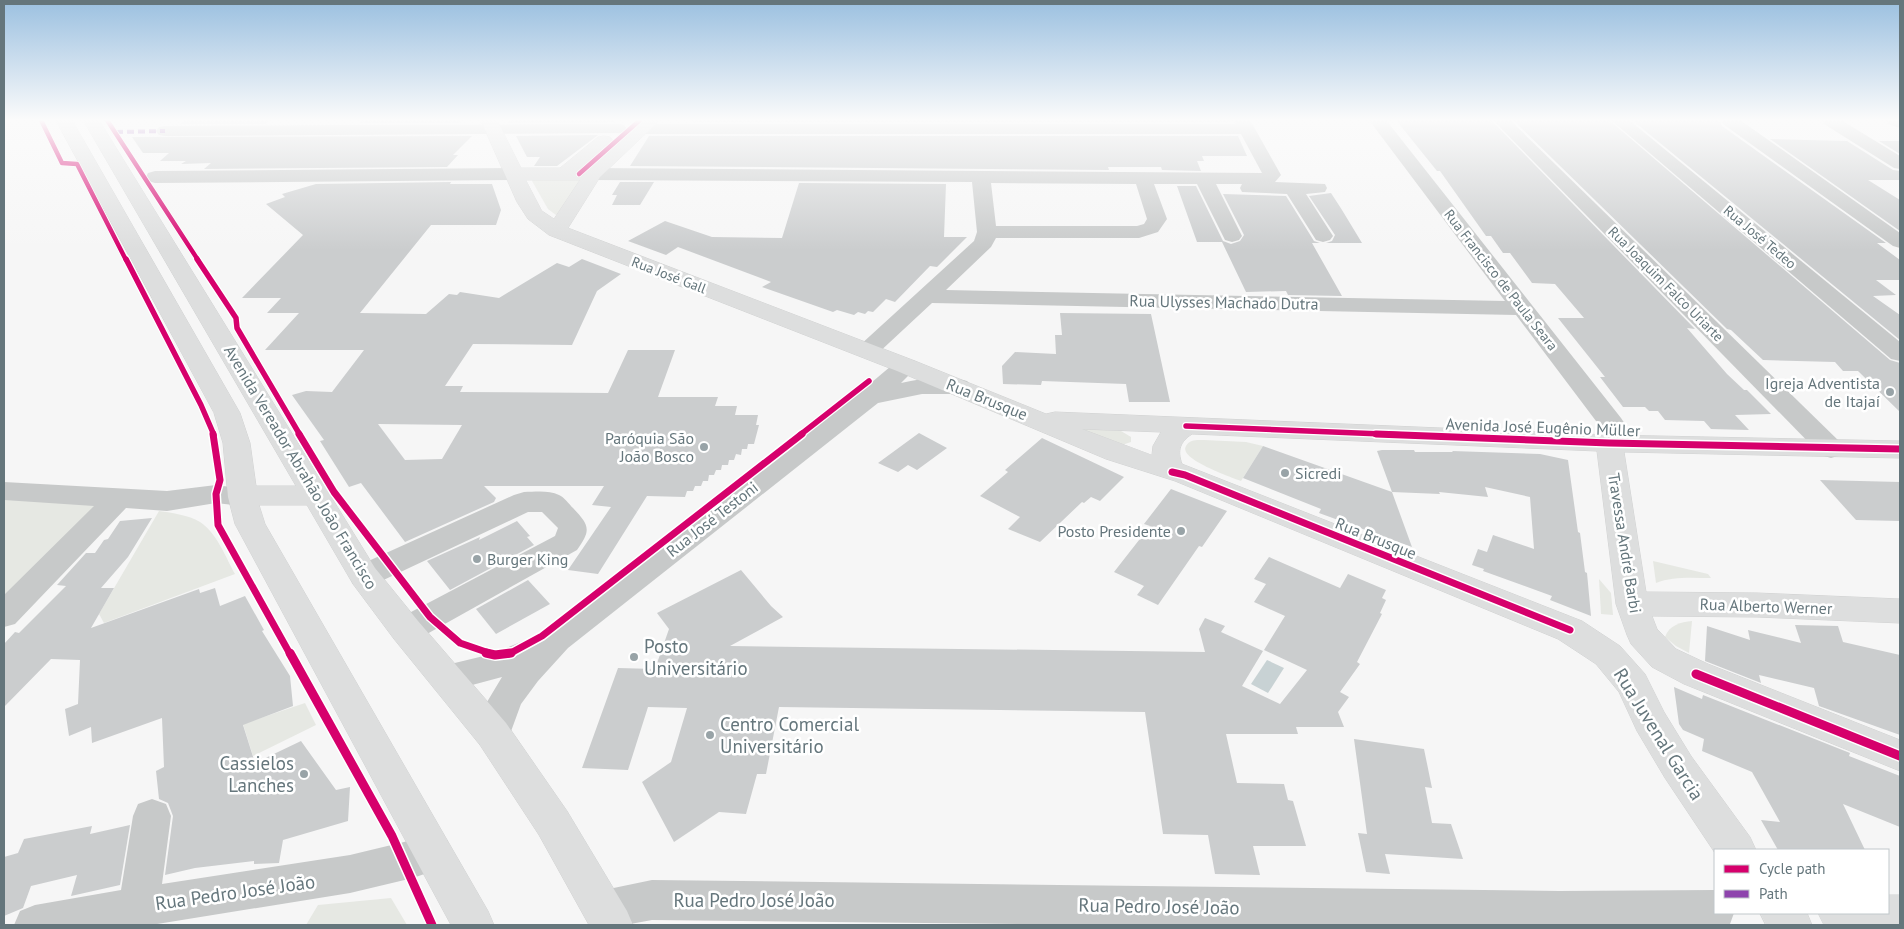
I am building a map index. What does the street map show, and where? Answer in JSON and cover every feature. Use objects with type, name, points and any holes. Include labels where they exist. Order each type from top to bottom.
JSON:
[{"type":"main road","name":"Avenida Vereador Abrahão João Francisco","points":[[88,163],[227,412],[234,429],[242,497],[245,513],[250,524],[473,925]]},
{"type":"main road","name":"Avenida Vereador Abrahão João Francisco","points":[[117,163],[318,496],[338,534],[364,576],[406,630],[493,734],[553,823],[606,920]]},
{"type":"main road","name":"Rua José Gall","points":[[509,163],[535,215],[556,232],[906,366]]},
{"type":"main road","points":[[565,174],[580,163]]},
{"type":"main road","points":[[556,232],[593,174],[602,163]]},
{"type":"main road","points":[[514,174],[593,174]]},
{"type":"main road","name":"Rua Brusque","points":[[906,366],[1116,453],[1186,475],[1570,630]]},
{"type":"main road","name":"Avenida José Eugênio Müller","points":[[1036,419],[1609,443],[1900,449]]},
{"type":"main road","points":[[1116,453],[1133,452],[1143,444],[1142,434],[1138,429],[1123,424]]},
{"type":"main road","points":[[1172,472],[1167,465],[1165,449],[1171,436],[1186,426]]},
{"type":"main road","name":"Travessa André Barbi","points":[[1609,443],[1632,604],[1643,635],[1664,658],[1696,674],[1900,756]]},
{"type":"main road","points":[[242,497],[268,495],[318,496]]},
{"type":"main road","name":"Rua Alberto Werner","points":[[1632,604],[1663,606],[1741,604],[1900,611]]},
{"type":"main road","name":"Rua Juvenal Garcia","points":[[1570,630],[1608,656],[1632,684],[1650,721],[1678,767],[1735,849]]},
{"type":"main road","points":[[1782,914],[1791,925]]},
{"type":"main road","points":[[1870,914],[1900,915]]},
{"type":"street","points":[[1206,183],[1264,180],[1272,175],[1266,163]]},
{"type":"street","name":"Rua Francisco de Paula Seara","points":[[1411,163],[1612,424],[1609,443]]},
{"type":"street","name":"Rua Joaquim Falco Uriarte","points":[[1544,163],[1831,449]]},
{"type":"street","name":"Rua José Tedeo","points":[[1671,163],[1900,354]]},
{"type":"street","points":[[1790,163],[1900,242]]},
{"type":"street","points":[[155,178],[514,174]]},
{"type":"street","points":[[593,174],[981,178],[1206,183],[1318,188]]},
{"type":"street","points":[[867,351],[984,243],[987,232],[981,178]]},
{"type":"street","points":[[1206,183],[1232,236]]},
{"type":"street","points":[[987,232],[1139,232],[1151,228],[1157,219],[1145,184]]},
{"type":"street","points":[[1293,188],[1323,236]]},
{"type":"street","name":"Rua Ulysses Machado Dutra","points":[[926,296],[1523,308]]},
{"type":"street","name":"Rua José Testoni","points":[[493,734],[499,708],[523,675],[556,639],[868,398],[906,366]]},
{"type":"street","name":"Rua José Testoni","points":[[868,398],[922,386],[958,386]]},
{"type":"street","points":[[4,492],[167,501],[216,494],[242,497]]},
{"type":"street","points":[[4,615],[120,497]]},
{"type":"street","points":[[364,576],[524,502],[550,502],[573,526],[572,535],[566,543],[406,630]]},
{"type":"street","name":"Rua José Testoni","points":[[446,678],[510,662],[556,639]]},
{"type":"street","points":[[138,906],[152,816]]},
{"type":"street","name":"Rua Pedro José João","points":[[35,925],[138,906],[321,879],[403,863],[433,854]]},
{"type":"street","name":"Rua Pedro José João","points":[[606,920],[652,900],[1562,918],[1714,910]]},
{"type":"shaded area","points":[[582,177],[562,211],[556,215],[548,209],[532,181],[534,178]]},
{"type":"shaded area","points":[[1077,428],[1121,431],[1131,437],[1131,442],[1122,445]]},
{"type":"shaded area","points":[[1194,440],[1246,442],[1263,446],[1241,481],[1217,472],[1197,462],[1190,456],[1186,451],[1186,446]]},
{"type":"shaded area","points":[[4,499],[102,504],[4,605]]},
{"type":"shaded area","points":[[159,511],[200,522],[220,546],[235,574],[104,623],[99,614]]},
{"type":"shaded area","points":[[1653,561],[1708,574],[1711,578],[1676,578],[1656,583]]},
{"type":"shaded area","points":[[1599,579],[1611,593],[1613,615],[1601,614]]},
{"type":"shaded area","points":[[1692,621],[1689,653],[1665,637],[1672,627],[1680,623]]},
{"type":"shaded area","points":[[1267,660],[1284,668],[1268,693],[1251,684]]},
{"type":"shaded area","points":[[305,703],[316,725],[253,756],[243,724]]},
{"type":"shaded area","points":[[391,898],[407,925],[306,925],[318,905]]},
{"type":"building","points":[[211,163],[450,163],[447,167],[204,169]]},
{"type":"building","points":[[536,163],[561,163],[557,166],[534,166]]},
{"type":"building","points":[[632,163],[1198,163],[1201,171],[1162,170],[1161,167],[1108,167],[1109,170],[630,166]]},
{"type":"building","points":[[1431,163],[1533,163],[1695,329],[1687,328],[1727,374],[1744,390],[1747,390],[1771,414],[1735,415],[1749,430],[1711,429],[1704,421],[1665,420],[1658,411],[1649,411],[1645,407],[1623,407],[1600,377],[1605,377],[1558,318],[1584,318],[1555,284],[1532,283],[1510,253],[1503,253],[1491,236],[1486,236],[1440,171],[1437,171]]},
{"type":"building","points":[[1557,163],[1660,163],[1890,360],[1900,363],[1900,412],[1858,371],[1843,371],[1835,362],[1763,360],[1731,330],[1727,329]]},
{"type":"building","points":[[1685,163],[1774,163],[1886,243],[1877,243],[1900,260],[1900,280],[1876,280],[1896,295],[1873,296],[1900,315],[1900,340]]},
{"type":"building","points":[[1804,163],[1882,163],[1893,170],[1900,171],[1900,180],[1868,180],[1900,200],[1900,231]]},
{"type":"building","points":[[451,182],[450,184],[492,184],[501,210],[496,225],[431,225],[360,313],[426,314],[449,294],[457,295],[460,292],[499,298],[557,263],[569,267],[582,259],[621,274],[597,291],[572,345],[473,344],[445,386],[463,386],[460,392],[608,393],[628,350],[675,350],[658,397],[718,397],[715,406],[737,406],[735,415],[758,415],[756,425],[759,425],[754,444],[748,444],[747,449],[742,449],[741,455],[736,454],[734,460],[729,460],[728,465],[722,465],[721,470],[716,470],[714,475],[709,475],[708,481],[703,481],[701,486],[695,486],[693,491],[687,491],[685,497],[647,496],[598,574],[568,570],[611,507],[592,505],[604,486],[484,486],[496,498],[494,502],[405,542],[361,483],[349,487],[320,441],[324,440],[292,395],[306,391],[332,392],[364,350],[265,350],[299,313],[267,313],[281,298],[242,298],[303,235],[266,204],[285,197],[282,194],[316,184]],"holes":[[[378,424],[462,425],[442,459],[405,460]]]},
{"type":"building","points":[[620,182],[654,182],[640,205],[612,205],[617,195],[612,195]]},
{"type":"building","points":[[799,183],[946,184],[944,237],[967,237],[937,267],[930,266],[895,302],[886,299],[873,312],[868,311],[865,314],[858,312],[854,315],[837,310],[833,312],[762,287],[771,282],[678,247],[666,255],[628,241],[665,221],[712,237],[782,238]]},
{"type":"building","points":[[1177,186],[1196,186],[1223,241],[1231,244],[1240,241],[1244,235],[1223,194],[1286,196],[1314,241],[1320,243],[1312,243],[1342,296],[1288,295],[1286,291],[1246,292],[1222,242],[1197,242]]},
{"type":"building","points":[[1331,193],[1362,243],[1326,243],[1332,241],[1335,235],[1309,196]]},
{"type":"building","points":[[1060,313],[1151,314],[1170,402],[1129,402],[1126,384],[1042,381],[1041,385],[1003,384],[1002,366],[1015,352],[1056,354],[1055,335],[1062,335]]},
{"type":"building","points":[[919,433],[947,448],[917,470],[908,465],[898,472],[878,463]]},
{"type":"building","points":[[1042,438],[1124,477],[1100,501],[1091,497],[1084,503],[1082,502],[1040,542],[1008,529],[1020,517],[980,496],[1008,472],[1005,470]]},
{"type":"building","points":[[1263,446],[1392,492],[1412,547],[1319,513],[1321,509],[1243,478]]},
{"type":"building","points":[[1377,451],[1540,454],[1568,460],[1578,532],[1580,533],[1585,572],[1587,573],[1591,616],[1550,600],[1552,596],[1483,571],[1484,569],[1472,565],[1478,549],[1487,552],[1493,535],[1534,549],[1530,497],[1485,487],[1488,497],[1439,492],[1440,494],[1392,492]]},
{"type":"building","points":[[1820,480],[1900,482],[1900,521],[1856,520]]},
{"type":"building","points":[[1171,489],[1227,511],[1202,547],[1199,546],[1158,605],[1137,595],[1144,586],[1114,572],[1150,526],[1144,524]]},
{"type":"building","points":[[152,518],[128,557],[101,588],[114,588],[91,628],[199,589],[200,593],[215,588],[220,606],[245,596],[264,630],[262,631],[290,676],[293,706],[243,725],[255,763],[301,741],[336,790],[350,787],[348,821],[283,840],[279,863],[254,864],[254,861],[195,868],[165,875],[173,816],[168,803],[159,799],[156,771],[164,767],[162,718],[92,743],[91,727],[69,736],[65,709],[78,704],[80,660],[51,659],[4,707],[4,644],[15,632],[19,633],[66,586],[57,585],[86,553],[95,553],[104,540],[108,539],[120,521]]},
{"type":"building","name":"Burger King","points":[[517,521],[530,536],[527,537],[534,545],[450,590],[427,561],[480,537],[479,540]]},
{"type":"building","points":[[1269,557],[1340,588],[1348,574],[1386,590],[1382,598],[1386,600],[1380,613],[1382,614],[1357,662],[1360,664],[1340,692],[1349,697],[1338,712],[1344,727],[1296,727],[1298,734],[1226,734],[1237,783],[1284,784],[1288,800],[1293,801],[1306,846],[1253,846],[1260,875],[1215,874],[1208,835],[1163,834],[1145,712],[779,707],[766,774],[757,774],[746,814],[719,812],[674,842],[642,782],[671,762],[687,708],[648,707],[628,770],[582,768],[618,668],[655,669],[669,629],[657,613],[741,570],[771,606],[783,617],[730,646],[1205,652],[1199,629],[1205,618],[1225,626],[1221,632],[1263,651],[1242,686],[1280,704],[1307,670],[1264,650],[1285,616],[1254,602],[1266,584],[1254,579]]},
{"type":"building","points":[[528,580],[550,604],[496,634],[476,609]]},
{"type":"building","points":[[1795,625],[1838,626],[1843,642],[1900,655],[1900,735],[1819,706],[1814,688],[1759,675],[1761,683],[1705,661],[1707,626],[1750,640],[1748,630],[1801,643]]},
{"type":"building","points":[[1674,687],[1702,699],[1703,695],[1850,753],[1849,756],[1900,776],[1900,827],[1843,804],[1865,849],[1777,849],[1761,820],[1780,822],[1752,772],[1702,751],[1704,739],[1683,730],[1679,724]]},
{"type":"building","points":[[1354,739],[1424,749],[1432,788],[1425,787],[1432,823],[1451,824],[1463,859],[1385,854],[1390,874],[1366,872],[1358,833],[1367,834]]},
{"type":"building","points":[[130,825],[120,885],[71,896],[77,875],[31,886],[23,908],[4,916],[4,857],[18,853],[24,839],[92,826],[90,834]]},
{"type":"cycle path","points":[[67,163],[77,164],[201,405],[214,436],[220,480],[216,494],[218,525],[392,836],[432,925]]},
{"type":"cycle path","points":[[135,163],[236,318],[237,328],[334,492],[430,617],[460,643],[481,652],[495,655],[509,654],[542,636],[869,381]]},
{"type":"cycle path","points":[[579,174],[591,163]]},
{"type":"cycle path","points":[[1186,426],[1609,443],[1900,449]]},
{"type":"cycle path","points":[[1172,472],[1185,475],[1570,630]]},
{"type":"cycle path","points":[[1696,674],[1900,756]]},
{"type":"place","name":"Igreja Adventista de Itajaí","points":[[1890,392]]},
{"type":"place","name":"Paróquia São João Bosco","points":[[704,447]]},
{"type":"place","name":"Sicredi","points":[[1285,473]]},
{"type":"place","name":"Posto Presidente","points":[[1181,531]]},
{"type":"place","name":"Burger King","points":[[477,559]]},
{"type":"place","name":"Posto Universitário","points":[[634,657]]},
{"type":"place","name":"Centro Comercial Universitário","points":[[710,735]]},
{"type":"place","name":"Cassielos Lanches","points":[[304,774]]}]
